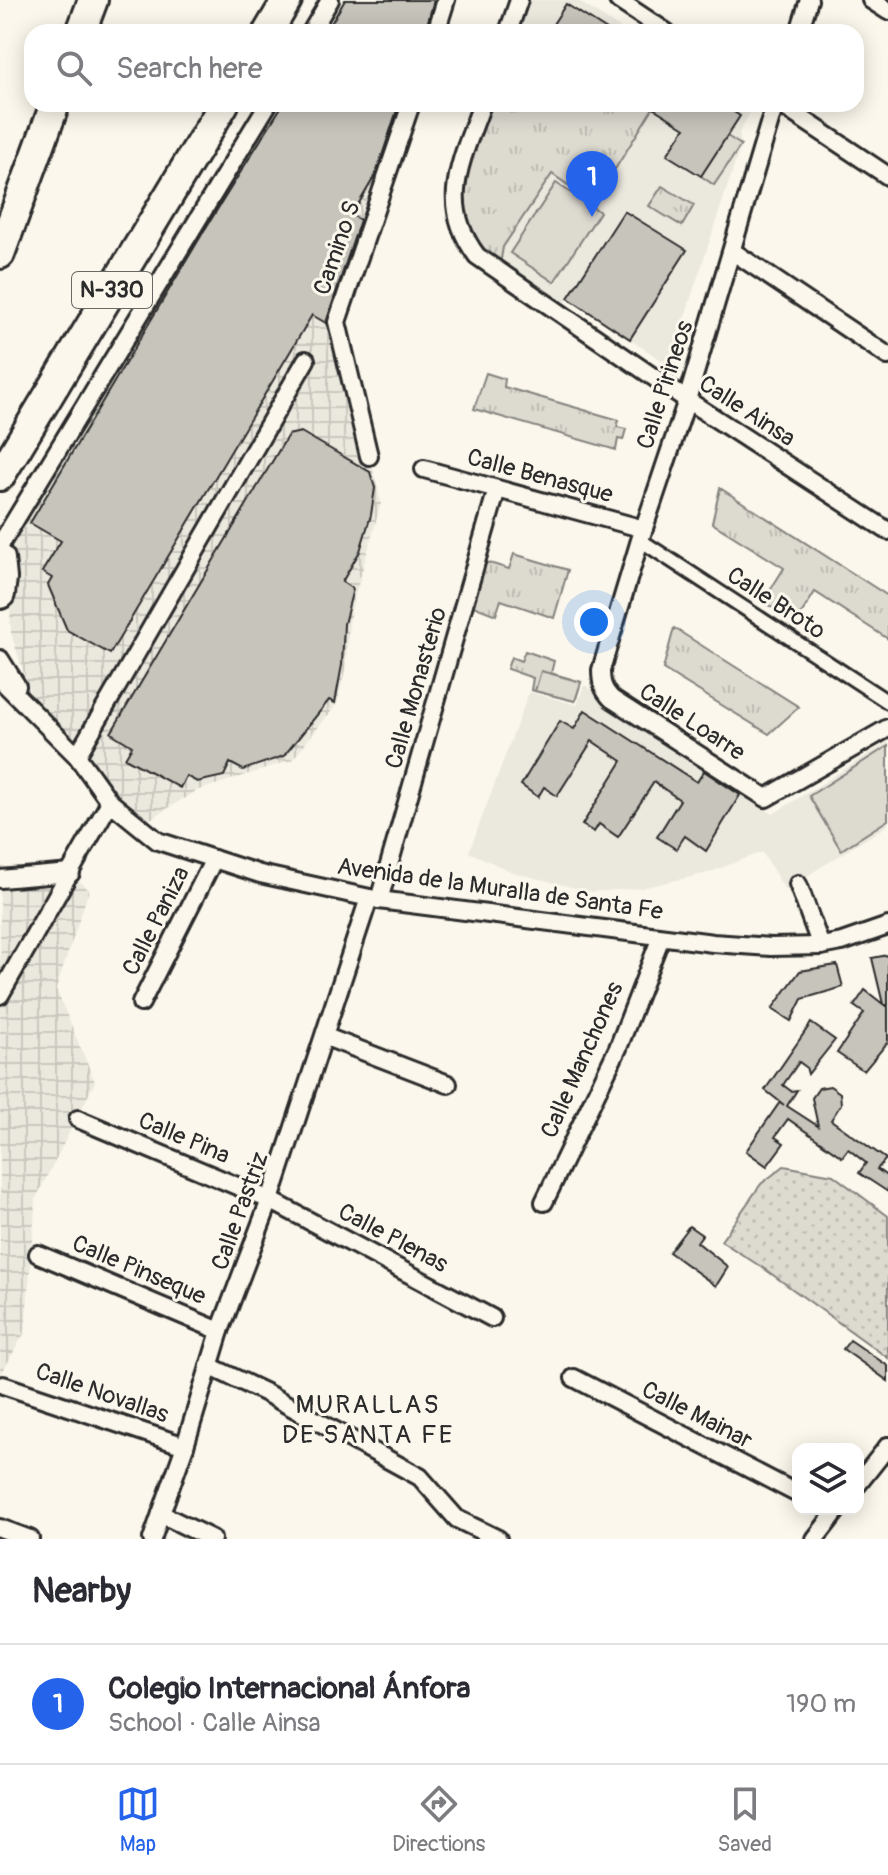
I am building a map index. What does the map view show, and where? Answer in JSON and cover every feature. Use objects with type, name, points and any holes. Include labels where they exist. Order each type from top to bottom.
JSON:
[{"type":"highway","points":[[84,24],[93,0]]},
{"type":"highway","points":[[273,24],[287,0]]},
{"type":"highway","points":[[0,254],[52,112]]},
{"type":"highway","name":"N-330","points":[[0,476],[219,112]]},
{"type":"highway","points":[[0,559],[0,594]]},
{"type":"street","points":[[316,24],[330,0]]},
{"type":"street","points":[[438,24],[446,0]]},
{"type":"street","points":[[511,24],[519,0]]},
{"type":"street","points":[[618,0],[654,24]]},
{"type":"street","points":[[802,24],[809,0]]},
{"type":"street","points":[[871,0],[888,11]]},
{"type":"street","points":[[0,545],[263,112]]},
{"type":"street","name":"Camino S","points":[[369,456],[337,322],[408,112]]},
{"type":"street","name":"Calle Ainsa","points":[[479,112],[459,169],[455,192],[455,210],[467,243],[477,256],[687,400],[888,531]]},
{"type":"street","name":"Calle Pirineos","points":[[601,680],[601,670],[642,535],[775,112]]},
{"type":"street","points":[[790,112],[888,176]]},
{"type":"street","points":[[732,251],[888,356]]},
{"type":"street","points":[[77,756],[306,360]]},
{"type":"street","name":"Calle Benasque","points":[[424,469],[642,535]]},
{"type":"street","name":"Calle Monasterio","points":[[374,899],[497,489]]},
{"type":"street","name":"Calle Broto","points":[[642,535],[888,702]]},
{"type":"street","name":"Avenida de la Muralla de Santa Fe","points":[[0,659],[25,701]]},
{"type":"street","name":"Avenida de la Muralla de Santa Fe","points":[[0,679],[77,756],[110,802],[158,841],[260,874],[374,899],[661,937],[771,947],[821,946],[853,939],[888,926]]},
{"type":"street","name":"Calle Loarre","points":[[601,680],[604,691],[612,699],[766,798],[888,728]]},
{"type":"street","points":[[0,995],[110,802]]},
{"type":"street","name":"Calle Paniza","points":[[141,1003],[214,859]]},
{"type":"street","points":[[0,879],[71,873]]},
{"type":"street","points":[[798,884],[821,946]]},
{"type":"street","name":"Calle Pastriz","points":[[152,1539],[185,1446],[220,1331],[270,1200],[374,899]]},
{"type":"street","name":"Calle Manchones","points":[[544,1202],[618,1048],[661,937]]},
{"type":"street","points":[[326,1037],[448,1084]]},
{"type":"street","name":"Calle Pina","points":[[78,1119],[270,1200]]},
{"type":"street","name":"Calle Plenas","points":[[270,1200],[492,1318]]},
{"type":"street","name":"Calle Pinseque","points":[[38,1254],[220,1331]]},
{"type":"street","points":[[209,1366],[264,1392],[420,1477],[457,1519],[498,1539]]},
{"type":"street","name":"Calle Mainar","points":[[574,1378],[792,1491]]},
{"type":"street","name":"Calle Novallas","points":[[3,1385],[185,1446]]},
{"type":"street","points":[[864,1476],[888,1446]]},
{"type":"street","points":[[161,1514],[212,1539]]},
{"type":"street","points":[[815,1539],[830,1515]]},
{"type":"street","points":[[0,1528],[30,1539]]},
{"type":"shaded area","points":[[529,0],[577,0],[614,24],[521,24]]},
{"type":"shaded area","points":[[254,112],[415,112],[338,325],[381,503],[350,614],[345,670],[337,704],[292,760],[196,791],[139,826],[31,696],[11,633],[6,527]]},
{"type":"shaded area","points":[[491,112],[750,113],[739,133],[741,145],[670,362],[666,363],[568,299],[564,305],[500,265],[470,234]]},
{"type":"shaded area","points":[[584,685],[595,691],[599,701],[610,711],[773,814],[888,742],[888,825],[785,890],[762,852],[708,873],[641,888],[591,892],[512,872],[469,852],[529,692],[577,705]]},
{"type":"shaded area","points":[[61,864],[89,890],[56,989],[95,1082],[36,1198],[25,1332],[0,1376],[0,869]]},
{"type":"green space","points":[[489,112],[651,112],[594,203],[552,174],[503,247],[500,265],[472,236],[465,216],[463,199],[473,151]]},
{"type":"green space","points":[[727,136],[741,145],[714,185],[701,176]]},
{"type":"green space","points":[[556,183],[600,212],[554,282],[510,253]]},
{"type":"green space","points":[[662,186],[694,205],[682,226],[649,206]]},
{"type":"green space","points":[[486,373],[505,379],[504,387],[619,420],[617,427],[626,429],[623,440],[618,439],[616,450],[474,409]]},
{"type":"green space","points":[[720,488],[888,596],[888,639],[815,592],[796,622],[763,602],[784,568],[712,523]]},
{"type":"green space","points":[[514,554],[568,570],[554,618],[501,600],[496,615],[473,606],[486,562],[509,569]]},
{"type":"green space","points":[[674,628],[799,707],[769,734],[663,669]]},
{"type":"green space","points":[[525,651],[554,661],[551,673],[581,682],[575,701],[531,690],[533,678],[507,669],[511,657],[521,661]]},
{"type":"green space","points":[[541,671],[581,682],[575,701],[535,691]]},
{"type":"green space","points":[[888,746],[888,820],[841,850],[809,796]]},
{"type":"green space","points":[[784,1166],[833,1175],[888,1216],[888,1358],[721,1241],[761,1184]]},
{"type":"building","points":[[345,0],[434,0],[427,24],[331,24]]},
{"type":"building","points":[[566,4],[597,24],[553,24]]},
{"type":"building","points":[[278,112],[396,112],[376,174],[352,215],[360,220],[326,323],[312,315],[110,654],[67,630],[48,585],[52,578],[42,572],[61,541],[30,523]]},
{"type":"building","points":[[660,112],[734,112],[740,116],[701,176],[667,155],[685,128]]},
{"type":"building","points":[[624,211],[687,250],[630,339],[568,298]]},
{"type":"building","points":[[301,432],[370,472],[375,488],[360,551],[342,582],[353,589],[344,624],[342,665],[335,703],[329,700],[284,756],[243,770],[230,763],[224,776],[197,782],[186,776],[180,788],[125,758],[132,746],[111,733],[288,435]]},
{"type":"building","points":[[585,710],[697,782],[704,771],[740,795],[706,851],[685,836],[676,849],[657,837],[680,800],[654,782],[618,837],[599,824],[594,832],[582,825],[622,761],[592,741],[557,796],[544,787],[538,797],[521,785],[560,721],[574,729]]},
{"type":"building","points":[[888,955],[888,1005],[885,1005],[888,1007],[888,1042],[864,1071],[837,1053],[864,1013],[854,1006],[865,990],[883,1004],[872,958]]},
{"type":"building","points":[[837,965],[843,987],[802,999],[791,1021],[772,1009],[800,971]]},
{"type":"building","points":[[811,1023],[835,1040],[808,1074],[806,1067],[799,1062],[783,1085],[791,1091],[797,1090],[787,1106],[818,1126],[812,1098],[819,1088],[830,1086],[840,1093],[841,1104],[831,1120],[886,1159],[877,1169],[888,1177],[888,1192],[859,1173],[866,1163],[848,1149],[842,1157],[788,1119],[775,1137],[784,1143],[767,1166],[746,1151],[780,1102],[784,1105],[765,1090]]},
{"type":"building","points":[[689,1226],[702,1235],[697,1242],[728,1267],[716,1286],[669,1252]]},
{"type":"building","points":[[850,1340],[888,1366],[888,1381],[843,1349]]},
{"type":"place","name":"Colegio Internacional Ánfora","points":[[592,217]]},
{"type":"district","name":"MURALLAS DE SANTA FE","points":[[368,1420]]}]
